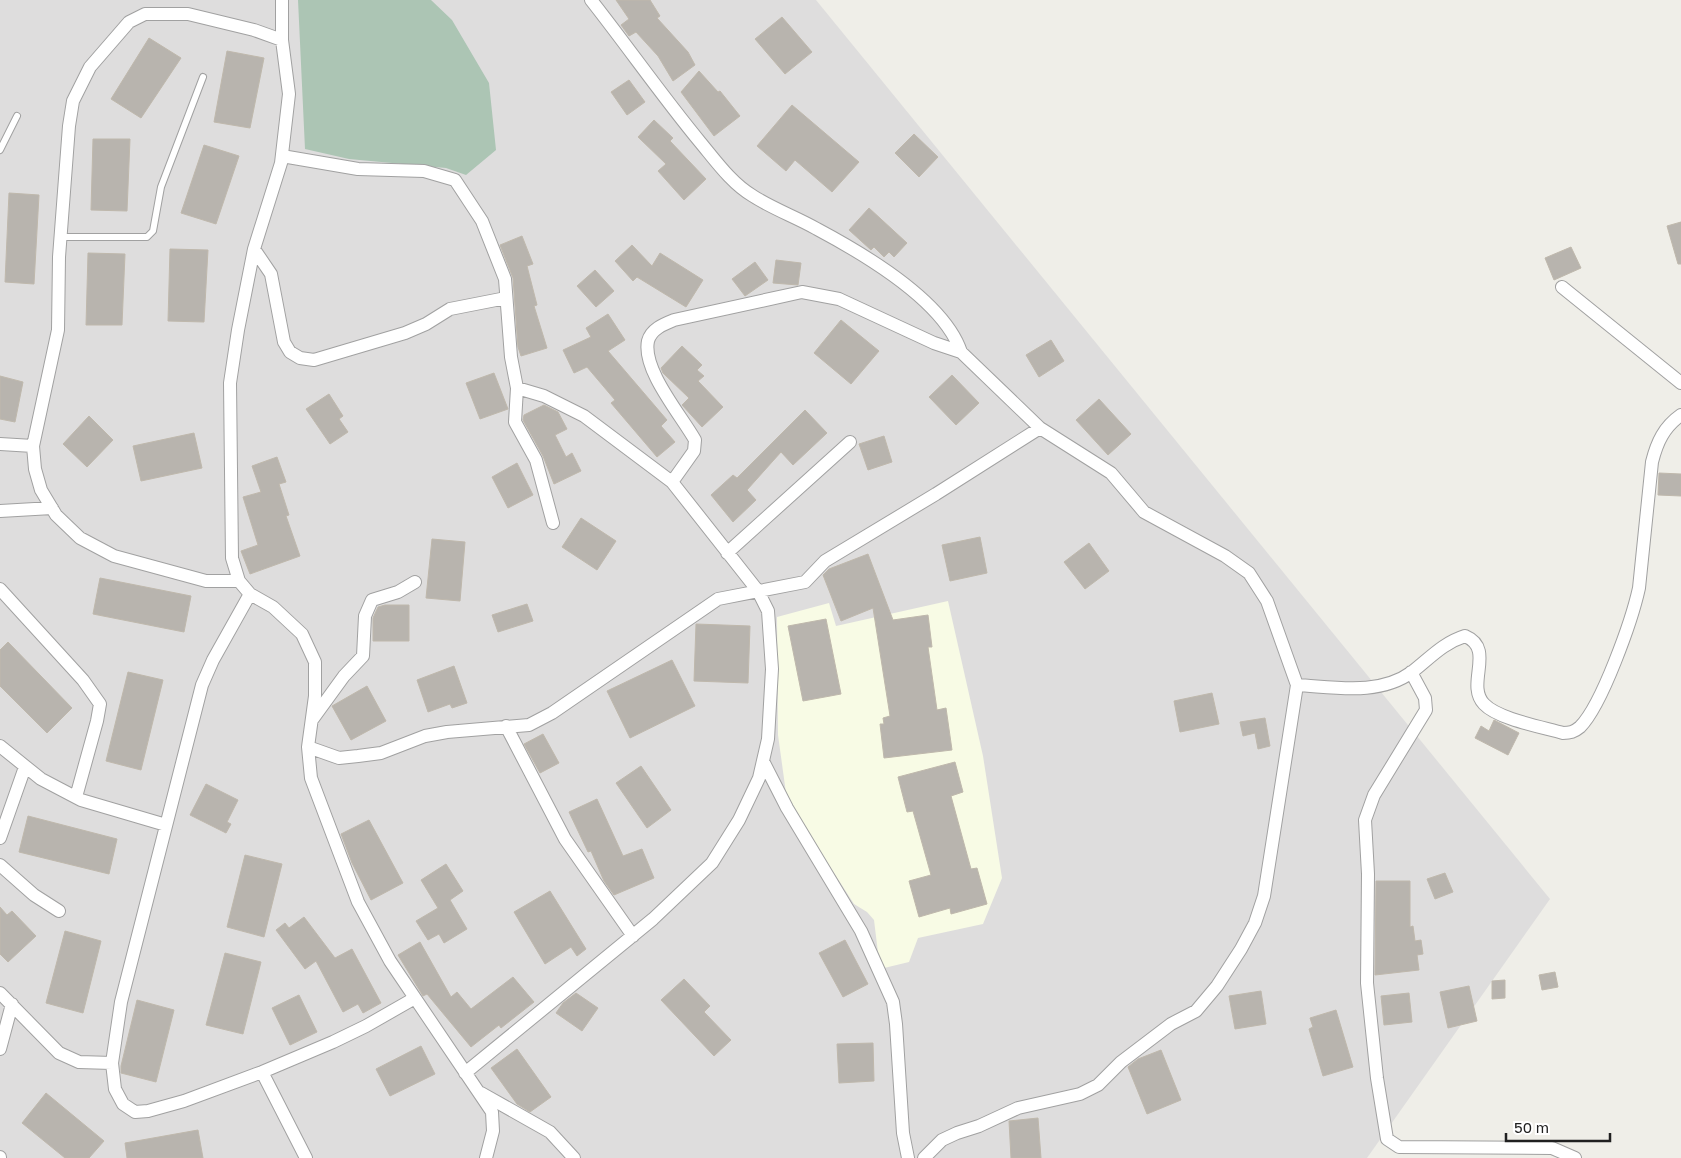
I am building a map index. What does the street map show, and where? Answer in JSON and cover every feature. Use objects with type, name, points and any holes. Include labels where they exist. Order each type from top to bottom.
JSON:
[{"type":"street","points":[[282,0],[282,40],[289,94],[282,156],[254,249],[230,383],[232,558],[239,581],[250,594],[273,607],[302,634],[315,662],[315,696],[308,748],[311,778],[358,902],[390,961],[492,1112],[493,1131],[486,1158]]},
{"type":"street","points":[[591,0],[669,105],[720,166],[751,196],[818,229],[900,280],[940,315],[956,336],[961,352]]},
{"type":"street","points":[[239,581],[206,581],[114,556],[80,538],[52,508],[42,490],[36,469],[33,446],[58,330],[61,237],[73,101],[90,67],[129,22],[145,14],[188,14],[254,30],[282,40]]},
{"type":"street","points":[[282,156],[358,170],[424,171],[456,180],[482,221],[505,279],[511,357],[517,388],[515,422],[536,460],[553,523]]},
{"type":"street","points":[[254,249],[271,274],[273,293],[284,342],[290,352],[300,358],[314,360],[405,334],[450,309],[506,298]]},
{"type":"street","points":[[1562,287],[1681,383]]},
{"type":"street","points":[[672,482],[694,451],[695,440],[660,384],[648,357],[648,339],[658,327],[674,320],[802,292],[839,299],[934,343],[961,352],[1040,428],[1111,473],[1144,512],[1225,556],[1249,573],[1267,601],[1297,685],[1264,896],[1254,923],[1217,986],[1196,1011],[1171,1024],[1121,1062],[1098,1086],[1080,1094],[1018,1108],[979,1126],[957,1133],[942,1140],[924,1158]]},
{"type":"street","points":[[465,1073],[633,936],[712,863],[739,820],[759,778],[768,739],[772,669],[768,611],[758,591],[672,482],[584,416],[544,396],[517,388]]},
{"type":"street","points":[[1297,685],[1382,687],[1411,672],[1437,650],[1465,636],[1473,639],[1479,647],[1480,658],[1476,689],[1482,703],[1492,711],[1562,733],[1572,733],[1580,726],[1595,705],[1634,609],[1639,588],[1652,462],[1657,443],[1664,432],[1681,415]]},
{"type":"street","points":[[308,748],[339,758],[381,753],[425,736],[447,732],[529,725],[552,713],[718,599],[805,582],[825,561],[1040,428]]},
{"type":"street","points":[[728,553],[850,442]]},
{"type":"street","points":[[0,444],[33,446]]},
{"type":"street","points":[[0,511],[52,508]]},
{"type":"street","points":[[312,720],[344,676],[363,656],[365,616],[372,600],[398,592],[415,582]]},
{"type":"street","points":[[0,590],[83,680],[100,704],[76,797]]},
{"type":"street","points":[[250,594],[213,660],[202,685],[121,1002],[112,1063],[115,1089],[123,1104],[135,1112],[148,1111],[184,1101],[262,1072],[366,1026],[415,998]]},
{"type":"street","points":[[1411,672],[1425,698],[1426,710],[1374,795],[1365,820],[1368,874],[1367,983],[1377,1078],[1387,1139],[1398,1147],[1552,1148],[1575,1158]]},
{"type":"street","points":[[506,726],[565,839],[633,936]]},
{"type":"street","points":[[0,746],[41,779],[76,797],[166,825]]},
{"type":"street","points":[[763,761],[787,808],[861,931],[893,1002],[903,1133],[908,1158]]},
{"type":"street","points":[[0,838],[25,767]]},
{"type":"street","points":[[0,865],[34,895],[59,911]]},
{"type":"street","points":[[0,993],[59,1053],[78,1062],[112,1063]]},
{"type":"street","points":[[0,1049],[12,1004]]},
{"type":"street","points":[[262,1072],[306,1158]]},
{"type":"street","points":[[478,1091],[550,1132],[574,1158]]},
{"type":"lane","points":[[61,237],[147,237],[154,231],[161,188],[203,77]]},
{"type":"lane","points":[[0,150],[18,116]]},
{"type":"shaded area","points":[[0,0],[816,0],[1550,899],[1367,1158],[0,1158]]},
{"type":"shaded area","points":[[298,0],[431,0],[452,20],[489,83],[496,150],[466,175],[446,168],[349,159],[305,149]]},
{"type":"shaded area","points":[[948,601],[983,756],[1002,878],[983,924],[918,938],[909,962],[880,969],[874,920],[867,912],[854,904],[816,845],[786,793],[778,735],[777,617],[829,603],[836,626]]},
{"type":"building","points":[[616,0],[650,0],[660,16],[657,18],[688,52],[695,65],[673,81],[658,56],[636,32],[629,36],[621,25],[629,19]]},
{"type":"building","points":[[782,17],[812,52],[785,74],[755,39]]},
{"type":"building","points":[[149,38],[181,58],[141,118],[111,99]]},
{"type":"building","points":[[227,51],[264,58],[250,128],[214,122]]},
{"type":"building","points":[[699,71],[718,92],[720,91],[740,116],[714,136],[681,92]]},
{"type":"building","points":[[629,80],[645,102],[627,115],[611,92]]},
{"type":"building","points":[[792,105],[859,162],[832,192],[795,160],[786,171],[757,146]]},
{"type":"building","points":[[654,120],[673,138],[670,141],[706,179],[684,200],[658,171],[666,164],[638,137]]},
{"type":"building","points":[[914,134],[938,157],[919,177],[895,153]]},
{"type":"building","points":[[93,139],[130,139],[127,211],[91,210]]},
{"type":"building","points":[[204,145],[239,156],[216,224],[181,213]]},
{"type":"building","points":[[9,193],[39,195],[34,284],[5,282]]},
{"type":"building","points":[[869,208],[907,243],[894,257],[889,252],[884,257],[874,247],[871,250],[849,230]]},
{"type":"building","points":[[1681,222],[1681,264],[1678,264],[1667,226]]},
{"type":"building","points":[[522,236],[533,264],[527,266],[537,305],[534,306],[547,348],[521,356],[518,347],[513,278],[500,245]]},
{"type":"building","points":[[632,245],[652,266],[660,253],[703,280],[686,307],[637,277],[633,281],[615,261]]},
{"type":"building","points":[[1571,247],[1581,268],[1554,280],[1545,258]]},
{"type":"building","points":[[170,249],[208,250],[204,322],[168,321]]},
{"type":"building","points":[[88,253],[125,254],[122,325],[86,325]]},
{"type":"building","points":[[776,260],[801,263],[798,285],[773,283]]},
{"type":"building","points":[[755,262],[768,280],[745,296],[732,279]]},
{"type":"building","points":[[595,270],[614,291],[596,307],[577,286]]},
{"type":"building","points":[[608,314],[625,340],[608,351],[667,420],[661,426],[675,442],[657,457],[611,403],[615,400],[587,367],[574,373],[563,350],[591,337],[586,328]]},
{"type":"building","points":[[841,320],[879,351],[851,384],[814,353]]},
{"type":"building","points":[[1051,340],[1064,361],[1039,377],[1026,355]]},
{"type":"building","points":[[682,346],[702,365],[697,370],[704,376],[698,381],[723,407],[702,427],[682,405],[689,398],[663,373],[661,368]]},
{"type":"building","points":[[494,373],[508,409],[480,419],[466,383]]},
{"type":"building","points":[[952,375],[979,403],[956,425],[929,397]]},
{"type":"building","points":[[0,376],[23,382],[15,422],[0,419]]},
{"type":"building","points":[[329,394],[343,416],[339,419],[348,432],[330,444],[306,409]]},
{"type":"building","points":[[1099,399],[1131,434],[1108,455],[1076,420]]},
{"type":"building","points":[[544,405],[558,412],[567,429],[555,435],[566,457],[572,453],[581,471],[554,484],[543,456],[523,420],[524,415]]},
{"type":"building","points":[[805,410],[827,433],[793,465],[781,452],[747,490],[756,500],[733,522],[711,495],[733,475],[737,478]]},
{"type":"building","points":[[89,416],[113,440],[87,467],[63,444]]},
{"type":"building","points":[[194,433],[202,468],[141,481],[133,446]]},
{"type":"building","points":[[884,436],[892,462],[868,470],[859,444]]},
{"type":"building","points":[[277,457],[286,482],[279,484],[289,515],[286,516],[300,556],[250,574],[241,551],[258,545],[243,497],[261,492],[252,466]]},
{"type":"building","points":[[517,463],[533,495],[508,508],[492,477]]},
{"type":"building","points":[[1659,473],[1681,474],[1681,496],[1658,495]]},
{"type":"building","points":[[581,518],[616,541],[597,570],[562,547]]},
{"type":"building","points":[[980,537],[987,573],[950,581],[942,545]]},
{"type":"building","points":[[432,539],[465,542],[460,601],[426,598]]},
{"type":"building","points":[[1089,543],[1109,571],[1085,589],[1064,562]]},
{"type":"building","points":[[868,554],[893,620],[928,615],[932,647],[928,647],[937,710],[946,708],[952,750],[884,758],[880,724],[884,724],[883,718],[890,716],[873,608],[841,621],[823,575],[829,569]]},
{"type":"building","points":[[100,578],[191,596],[184,632],[93,614]]},
{"type":"building","points":[[527,604],[533,621],[498,632],[492,615]]},
{"type":"building","points":[[385,605],[409,605],[409,641],[373,641],[373,618],[378,607]]},
{"type":"building","points":[[826,619],[841,694],[803,701],[788,626]]},
{"type":"building","points":[[696,624],[750,626],[748,683],[694,681]]},
{"type":"building","points":[[8,642],[72,708],[47,733],[0,686],[0,650]]},
{"type":"building","points":[[672,660],[695,706],[630,738],[607,691]]},
{"type":"building","points":[[454,666],[467,703],[452,708],[450,704],[428,712],[417,680]]},
{"type":"building","points":[[128,672],[163,680],[141,770],[106,761]]},
{"type":"building","points":[[367,686],[386,721],[351,740],[332,706]]},
{"type":"building","points":[[1212,693],[1219,724],[1180,732],[1174,701]]},
{"type":"building","points":[[1265,718],[1270,746],[1258,749],[1255,733],[1243,736],[1240,722]]},
{"type":"building","points":[[1494,720],[1519,733],[1508,755],[1475,738],[1481,726],[1489,731]]},
{"type":"building","points":[[543,734],[559,763],[540,773],[524,744]]},
{"type":"building","points":[[955,762],[963,792],[951,796],[971,869],[977,868],[987,904],[951,914],[950,908],[919,917],[909,881],[931,875],[913,811],[907,812],[898,777]]},
{"type":"building","points":[[641,766],[671,810],[647,828],[616,783]]},
{"type":"building","points":[[206,784],[238,800],[227,822],[231,824],[226,833],[190,815]]},
{"type":"building","points":[[597,799],[623,856],[642,849],[654,878],[614,895],[604,881],[591,851],[588,852],[569,812]]},
{"type":"building","points":[[28,816],[117,839],[109,874],[19,852]]},
{"type":"building","points":[[369,820],[403,883],[371,900],[352,863],[341,834]]},
{"type":"building","points":[[245,855],[282,864],[264,937],[227,927]]},
{"type":"building","points":[[446,864],[463,891],[450,900],[467,929],[444,943],[439,934],[428,940],[416,921],[438,908],[421,880]]},
{"type":"building","points":[[1445,873],[1453,892],[1435,899],[1427,879]]},
{"type":"building","points":[[1376,881],[1410,881],[1410,927],[1413,926],[1415,941],[1421,940],[1423,954],[1417,955],[1419,970],[1375,975]]},
{"type":"building","points":[[550,891],[586,949],[577,956],[571,947],[545,964],[514,912]]},
{"type":"building","points":[[0,907],[7,915],[12,911],[36,936],[8,962],[0,954]]},
{"type":"building","points":[[304,917],[335,958],[352,949],[381,1003],[363,1013],[358,1004],[343,1012],[316,961],[305,969],[276,930],[285,923],[289,928]]},
{"type":"building","points":[[65,931],[101,941],[83,1013],[46,1003]]},
{"type":"building","points":[[845,940],[868,984],[843,997],[819,953]]},
{"type":"building","points":[[420,942],[451,997],[457,992],[471,1009],[513,977],[534,1002],[501,1028],[499,1025],[471,1047],[427,994],[423,996],[398,955]]},
{"type":"building","points":[[225,953],[261,962],[243,1034],[206,1025]]},
{"type":"building","points":[[1555,972],[1558,987],[1542,990],[1539,975]]},
{"type":"building","points":[[684,979],[710,1006],[704,1012],[731,1040],[714,1056],[661,1000]]},
{"type":"building","points":[[1505,980],[1505,998],[1492,999],[1492,981]]},
{"type":"building","points":[[1469,986],[1477,1021],[1448,1028],[1440,992]]},
{"type":"building","points":[[1261,991],[1266,1024],[1235,1029],[1229,996]]},
{"type":"building","points":[[576,993],[598,1008],[582,1031],[556,1013],[563,1003]]},
{"type":"building","points":[[1409,993],[1412,1022],[1384,1025],[1381,996]]},
{"type":"building","points":[[299,995],[317,1032],[290,1045],[272,1008]]},
{"type":"building","points":[[137,1000],[174,1010],[156,1082],[121,1073]]},
{"type":"building","points":[[1336,1010],[1353,1067],[1323,1076],[1309,1029],[1313,1027],[1310,1018]]},
{"type":"building","points":[[873,1043],[874,1081],[839,1083],[837,1044]]},
{"type":"building","points":[[421,1046],[435,1074],[390,1096],[376,1069]]},
{"type":"building","points":[[517,1049],[551,1097],[530,1112],[517,1104],[491,1068]]},
{"type":"building","points":[[1161,1050],[1181,1100],[1147,1114],[1128,1067],[1138,1059]]},
{"type":"building","points":[[46,1093],[104,1141],[89,1158],[65,1158],[22,1123]]},
{"type":"building","points":[[1038,1118],[1041,1158],[1011,1158],[1009,1121]]},
{"type":"building","points":[[198,1130],[203,1158],[127,1158],[125,1143]]}]
